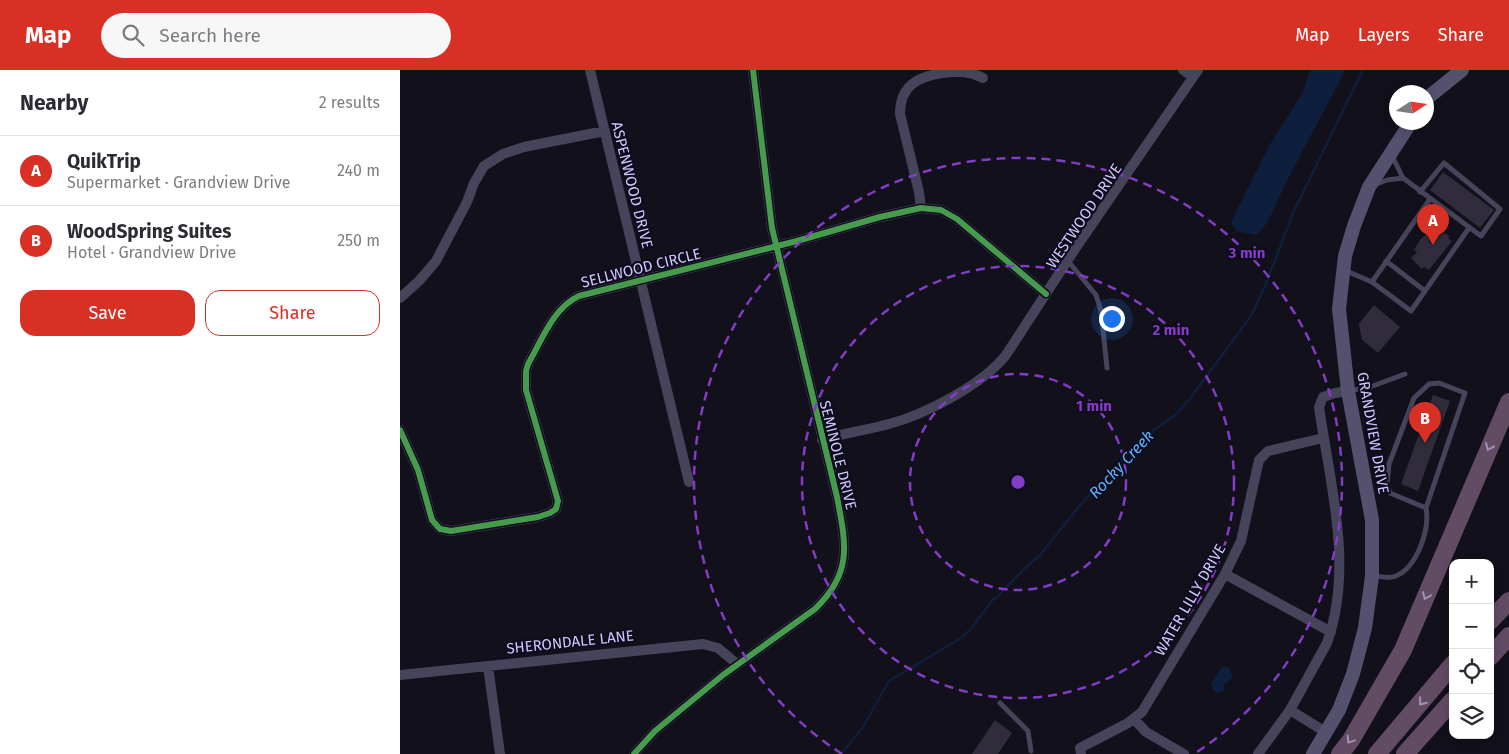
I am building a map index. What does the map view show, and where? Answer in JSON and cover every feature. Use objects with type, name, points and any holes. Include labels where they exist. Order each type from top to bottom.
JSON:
[{"type":"highway","points":[[1340,754],[1351,740],[1403,650],[1509,402]]},
{"type":"highway","points":[[1494,617],[1509,600]]},
{"type":"highway","points":[[1494,653],[1509,636]]},
{"type":"highway","points":[[1377,754],[1449,669]]},
{"type":"highway","points":[[1406,754],[1449,705]]},
{"type":"street","name":"ASPENWOOD DRIVE","points":[[590,70],[690,482]]},
{"type":"street","name":"SEMINOLE DRIVE","points":[[634,754],[655,731],[737,664],[815,609],[830,594],[840,575],[845,554],[844,532],[776,246],[768,202],[753,70]]},
{"type":"street","points":[[1183,70],[1196,74]]},
{"type":"street","points":[[1434,93],[1462,70]]},
{"type":"street","points":[[921,208],[919,192],[900,114],[904,95],[916,80],[934,75],[964,72],[973,73],[983,78]]},
{"type":"street","name":"WESTWOOD DRIVE","points":[[822,440],[912,416],[937,405],[995,368],[1006,355],[1196,74]]},
{"type":"street","name":"GRANDVIEW DRIVE","points":[[1313,754],[1339,710],[1353,674],[1365,628],[1372,576],[1372,520],[1348,391],[1339,309],[1345,256],[1369,187],[1406,130]]},
{"type":"street","points":[[400,298],[419,281],[436,260],[484,166],[504,154],[524,147],[605,131]]},
{"type":"street","name":"SELLWOOD CIRCLE","points":[[400,430],[418,470],[430,515],[434,524],[440,529],[451,530],[538,517],[556,509],[558,501],[526,390],[526,371],[555,316],[566,304],[579,296],[776,246],[880,216],[921,208],[940,210],[957,219],[1046,294]]},
{"type":"street","points":[[1258,754],[1290,710],[1327,643],[1331,632],[1336,607],[1339,566],[1338,516],[1318,407],[1323,397],[1335,392],[1348,391]]},
{"type":"street","name":"WATER LILLY DRIVE","points":[[1081,754],[1080,748],[1134,719],[1142,712],[1225,574],[1241,541],[1260,460],[1268,451],[1323,438]]},
{"type":"street","points":[[1225,574],[1331,632]]},
{"type":"street","name":"SHERONDALE LANE","points":[[400,675],[703,644],[718,648],[737,664]]},
{"type":"street","points":[[488,666],[500,754]]},
{"type":"street","points":[[1290,710],[1327,733]]},
{"type":"street","points":[[1134,719],[1146,732],[1184,754]]},
{"type":"lane","points":[[1391,153],[1402,178],[1420,192],[1446,211],[1458,216],[1481,236],[1500,210],[1466,185],[1444,163],[1420,192]]},
{"type":"lane","points":[[1453,179],[1457,174]]},
{"type":"lane","points":[[1369,187],[1387,180],[1402,178]]},
{"type":"lane","points":[[1372,282],[1432,201],[1439,197]]},
{"type":"lane","points":[[1446,211],[1450,206]]},
{"type":"lane","points":[[1343,270],[1372,282],[1411,311],[1470,225]]},
{"type":"lane","points":[[1068,261],[1096,295],[1101,311],[1107,368]]},
{"type":"lane","points":[[1386,261],[1425,291]]},
{"type":"lane","points":[[1348,391],[1370,387],[1405,374]]},
{"type":"lane","points":[[1372,576],[1394,577],[1408,569],[1423,542],[1428,518],[1426,508],[1465,392],[1439,383],[1429,384],[1414,398],[1389,464],[1387,485],[1390,493],[1426,508]]},
{"type":"lane","points":[[1000,703],[1028,731],[1031,751]]},
{"type":"water","points":[[1310,70],[1345,70],[1284,186],[1267,223],[1257,235],[1236,231],[1231,222],[1269,146],[1302,94]]},
{"type":"water","points":[[1224,666],[1230,668],[1233,677],[1224,685],[1224,691],[1218,693],[1213,690],[1211,684]]},
{"type":"building","points":[[1443,172],[1494,210],[1480,228],[1430,190]]},
{"type":"building","points":[[1436,229],[1443,234],[1444,232],[1452,241],[1429,270],[1424,267],[1422,269],[1411,258],[1417,252],[1414,250],[1420,240],[1427,233],[1432,235]]},
{"type":"building","points":[[1374,305],[1400,327],[1378,353],[1362,340],[1359,324]]},
{"type":"building","points":[[1433,395],[1450,401],[1418,491],[1401,484]]},
{"type":"building","points":[[995,720],[1012,733],[998,754],[972,754]]},
{"type":"waterway","name":"Rocky Creek","points":[[841,754],[863,727],[889,681],[961,638],[971,629],[994,598],[1040,555],[1081,504],[1138,442],[1175,415],[1189,400],[1251,316],[1265,286],[1294,211],[1363,70]]},
{"type":"cycle path","points":[[634,754],[655,731],[723,675],[815,609],[836,583],[844,557],[843,529],[837,497],[772,228],[753,70]]},
{"type":"cycle path","points":[[400,430],[418,470],[432,520],[440,529],[451,531],[538,517],[556,509],[558,501],[526,390],[526,371],[543,335],[555,316],[570,301],[579,296],[797,241],[880,217],[921,208],[941,210],[957,219],[1046,294]]},
{"type":"place","name":"QuikTrip","points":[[1433,245]]},
{"type":"place","name":"WoodSpring Suites","points":[[1425,443]]}]
